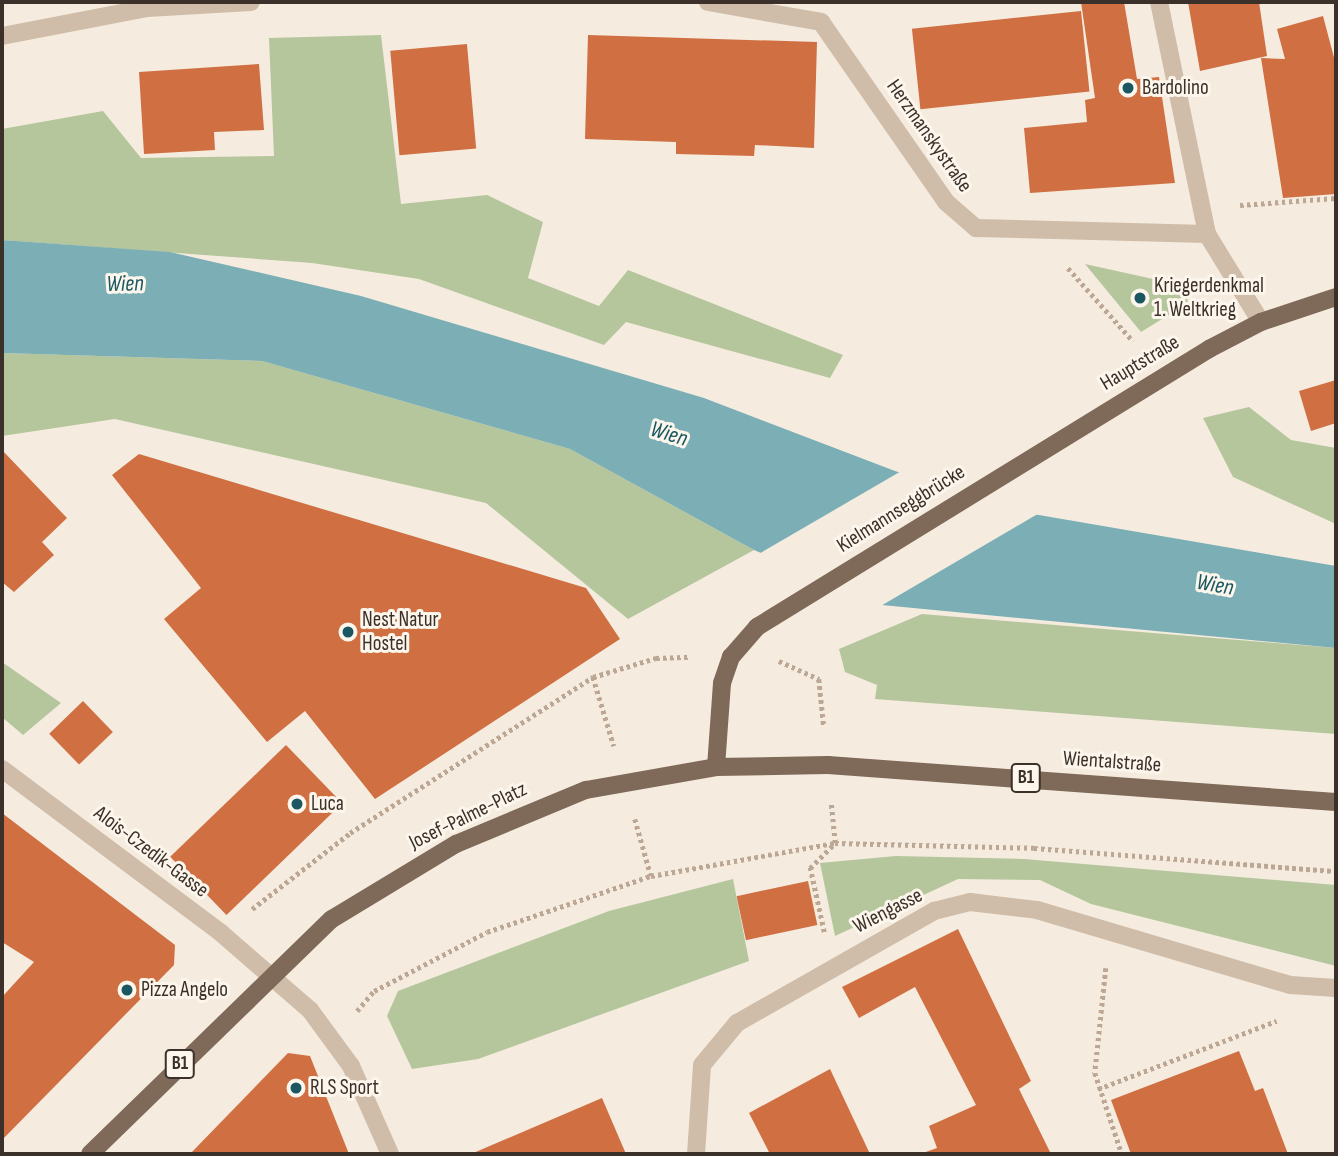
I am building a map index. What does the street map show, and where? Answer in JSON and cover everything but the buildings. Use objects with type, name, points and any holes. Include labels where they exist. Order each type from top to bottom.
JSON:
[{"type":"main road","name":"Hauptstraße","points":[[1048,446],[1261,322],[1336,297]]},
{"type":"main road","name":"Kielmannseggbrücke","points":[[716,767],[718,710],[731,657],[778,611],[1048,446]]},
{"type":"main road","name":"Wientalstraße","points":[[716,767],[864,766],[1336,802]]},
{"type":"main road","name":"Josef-Palme-Platz","points":[[272,974],[369,894],[508,820],[625,779],[716,767]]},
{"type":"main road","name":"B1","points":[[90,1154],[272,974]]},
{"type":"street","points":[[2,36],[29,26],[147,8],[251,2]]},
{"type":"street","name":"Herzmanskystraße","points":[[708,2],[821,22],[961,219],[976,228],[1037,233],[1207,234]]},
{"type":"street","points":[[1159,2],[1207,234],[1261,322]]},
{"type":"street","name":"Alois-Czedik-Gasse","points":[[2,769],[272,974],[335,1040],[390,1154]]},
{"type":"street","name":"Wiengasse","points":[[696,1154],[702,1065],[719,1040],[831,967],[933,911],[970,902],[1004,903],[1290,985],[1336,988]]},
{"type":"path","points":[[1240,205],[1336,198]]},
{"type":"path","points":[[1037,233],[1133,341]]},
{"type":"path","points":[[221,933],[350,833],[593,677],[656,658],[687,657]]},
{"type":"path","points":[[782,661],[819,679]]},
{"type":"path","points":[[831,967],[810,867],[835,843]]},
{"type":"path","points":[[335,1040],[374,991],[486,932],[651,876],[835,843],[1034,848],[1336,871]]},
{"type":"path","points":[[1110,932],[1098,1089],[1122,1154]]},
{"type":"path","points":[[1098,1089],[1275,1024],[1290,985]]},
{"type":"green space","points":[[381,35],[401,204],[487,195],[543,222],[528,278],[599,306],[628,270],[843,355],[830,378],[626,322],[604,345],[419,279],[312,263],[2,240],[2,129],[103,111],[141,158],[274,156],[269,38]]},
{"type":"green space","points":[[1085,264],[1185,286],[1188,303],[1141,332]]},
{"type":"green space","points":[[2,353],[262,361],[570,449],[754,550],[628,619],[486,503],[115,419],[2,436]]},
{"type":"green space","points":[[1249,407],[1291,440],[1336,448],[1336,524],[1233,477],[1203,418]]},
{"type":"green space","points":[[922,614],[1336,648],[1336,734],[875,699],[877,685],[845,672],[839,649]]},
{"type":"green space","points":[[2,662],[61,703],[23,735],[2,717]]},
{"type":"green space","points":[[896,856],[1024,859],[1336,885],[1336,966],[1091,904],[1040,880],[958,879],[835,936],[820,863]]},
{"type":"green space","points":[[733,879],[749,961],[478,1059],[412,1069],[387,1016],[398,991],[609,911]]},
{"type":"water","name":"Wien","points":[[2,240],[170,252],[361,296],[704,398],[895,471],[1033,514],[1336,566],[1336,648],[882,605],[754,550],[570,449],[262,361],[2,353]]},
{"type":"pier","points":[[903,470],[1041,512],[879,607],[757,555]]},
{"type":"place","name":"Bardolino","points":[[1128,88]]},
{"type":"place","name":"Kriegerdenkmal 1. Weltkrieg","points":[[1140,298]]},
{"type":"place","name":"Nest Natur Hostel","points":[[348,632]]},
{"type":"place","name":"Luca","points":[[297,804]]},
{"type":"place","name":"Pizza Angelo","points":[[127,990]]},
{"type":"place","name":"RLS Sport","points":[[296,1088]]}]
